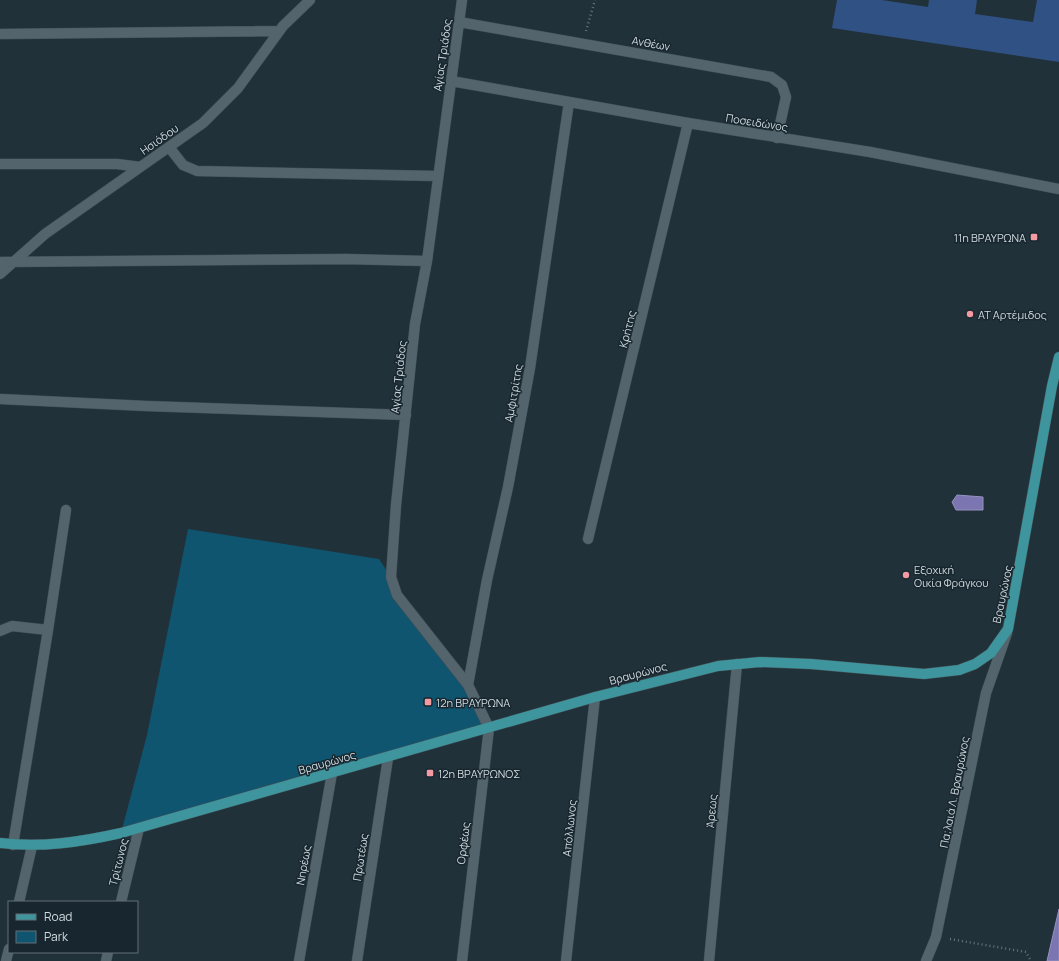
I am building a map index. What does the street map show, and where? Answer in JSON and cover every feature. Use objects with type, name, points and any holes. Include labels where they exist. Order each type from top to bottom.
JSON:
[{"type":"main road","name":"Βραυρώνος","points":[[0,843],[32,846],[92,839],[139,828],[388,758],[595,697],[673,676],[737,664],[760,662],[811,664],[924,674],[949,672],[966,668],[984,659],[996,647],[1008,629],[1052,386],[1059,357]]},
{"type":"street","name":"Ησιόδου","points":[[0,274],[45,234],[203,123],[238,88],[279,31],[310,0]]},
{"type":"street","name":"Αγίας Τριάδος","points":[[462,0],[437,176],[427,261],[415,324],[391,577],[397,595],[468,685],[489,728]]},
{"type":"street","name":"Ανθέων","points":[[459,22],[770,77],[782,85],[786,97],[777,138]]},
{"type":"street","points":[[0,34],[279,31]]},
{"type":"street","name":"Ποσειδώνος","points":[[451,81],[688,124],[870,152],[1059,189]]},
{"type":"street","name":"Αμφιτρίτης","points":[[468,685],[487,580],[508,487],[530,368],[569,102]]},
{"type":"street","name":"Κρήτης","points":[[588,540],[688,124]]},
{"type":"street","points":[[169,147],[183,165],[197,171],[437,176]]},
{"type":"street","points":[[0,164],[117,164],[140,167]]},
{"type":"street","points":[[0,262],[345,259],[427,261]]},
{"type":"street","points":[[0,399],[138,406],[406,415]]},
{"type":"street","points":[[13,845],[66,510]]},
{"type":"street","points":[[0,631],[12,626],[48,630]]},
{"type":"street","name":"Πα;λαιά Λ. Βραυρώνος","points":[[926,961],[936,937],[986,693],[1008,629]]},
{"type":"street","name":"Άρεως","points":[[709,961],[737,664]]},
{"type":"street","name":"Απόλλωνος","points":[[566,961],[595,697]]},
{"type":"street","name":"Ορφέως","points":[[462,961],[489,728]]},
{"type":"street","name":"Πρωτέως","points":[[357,961],[388,758]]},
{"type":"street","name":"Νηρέως","points":[[299,961],[332,773]]},
{"type":"street","name":"Τρίτωνος","points":[[121,901],[139,828]]},
{"type":"street","points":[[19,901],[32,846]]},
{"type":"path","points":[[582,43],[595,0]]},
{"type":"path","points":[[936,937],[1026,952],[1031,961]]},
{"type":"green space","points":[[188,529],[379,559],[391,577],[397,595],[446,656],[489,728],[121,833],[147,735]]},
{"type":"shaded area","points":[[957,495],[983,497],[983,510],[956,510],[952,502]]},
{"type":"shaded area","points":[[1059,909],[1059,961],[1047,961]]},
{"type":"building","points":[[837,0],[882,0],[928,7],[929,0],[977,0],[975,14],[1033,22],[1037,0],[1059,0],[1059,62],[832,28]]},
{"type":"place","name":"11η ΒΡΑΥΡΩΝΑ","points":[[1034,237]]},
{"type":"place","name":"ΑΤ Αρτέμιδος","points":[[970,314]]},
{"type":"place","name":"Εξοχική Οικία Φράγκου","points":[[906,575]]},
{"type":"place","name":"12η ΒΡΑΥΡΩΝΑ","points":[[428,702]]},
{"type":"place","name":"12η ΒΡΑΥΡΩΝΟΣ","points":[[430,773]]}]
